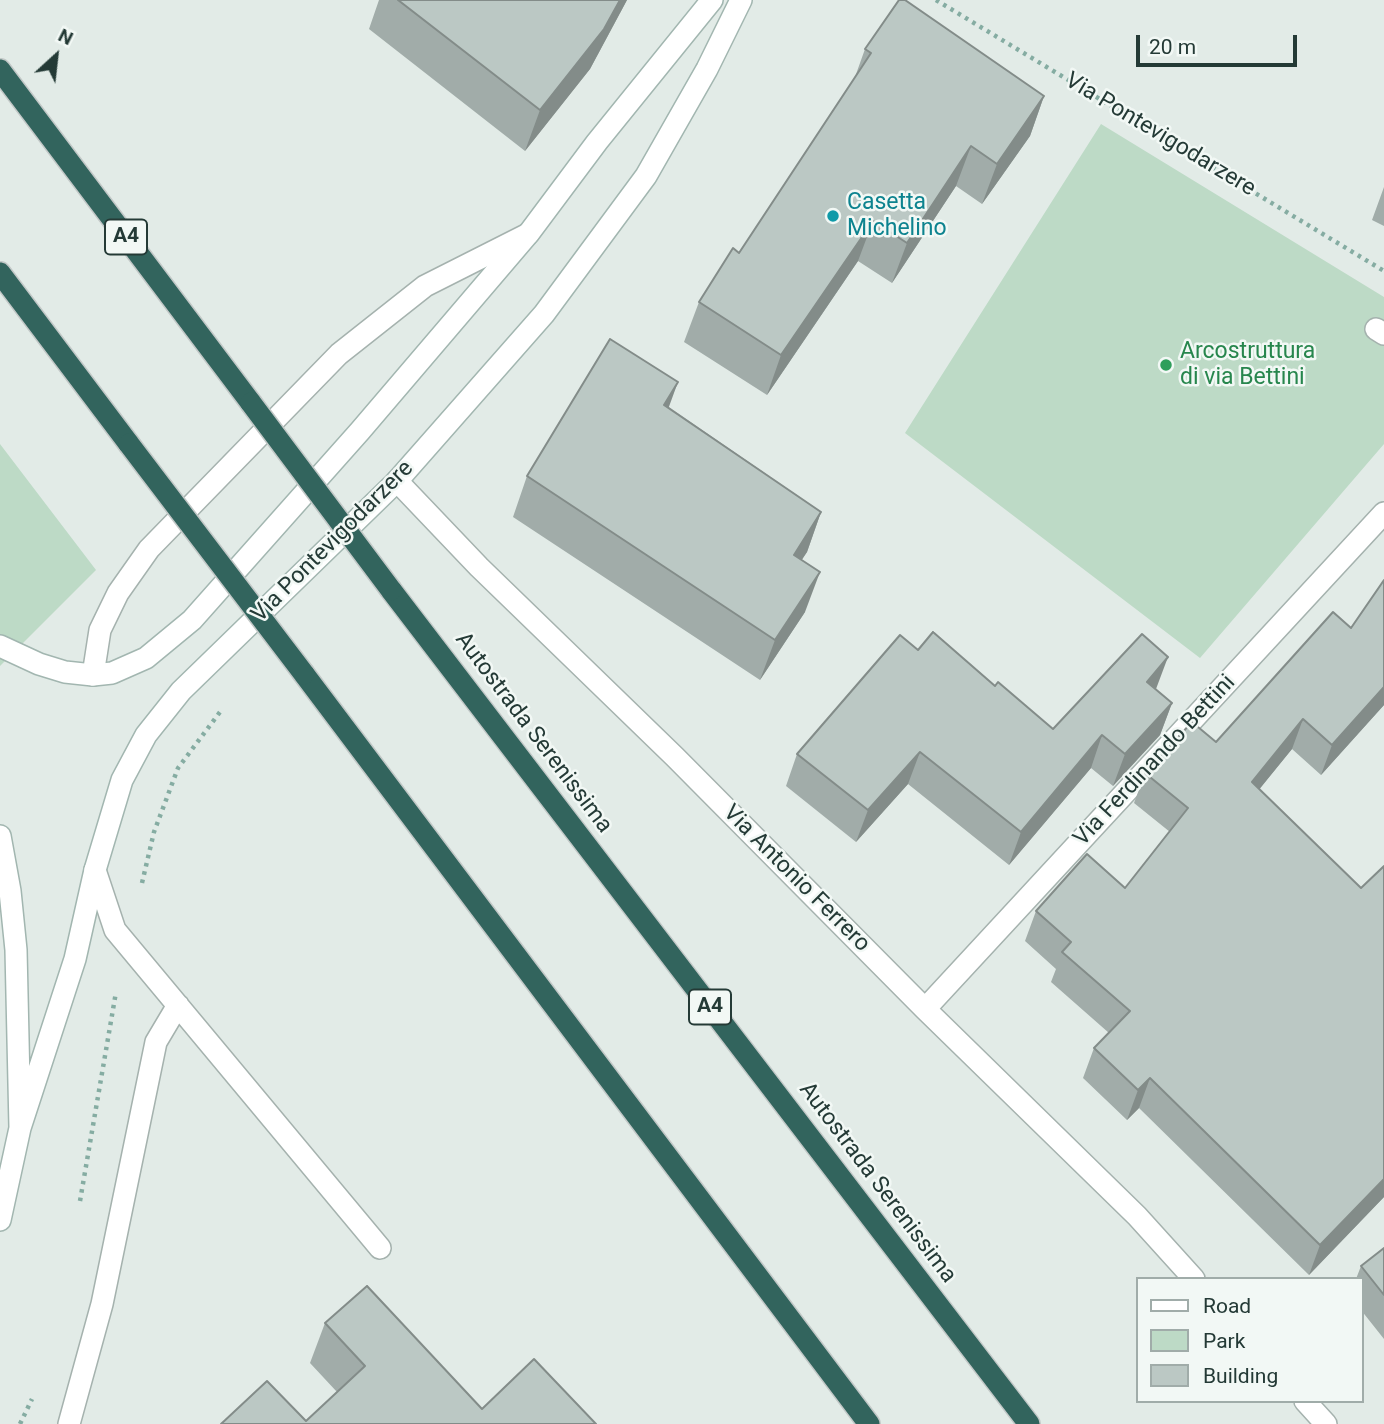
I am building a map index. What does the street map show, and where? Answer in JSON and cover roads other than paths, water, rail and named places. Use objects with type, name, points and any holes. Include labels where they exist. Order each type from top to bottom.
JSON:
[{"type":"highway","name":"Autostrada Serenissima","points":[[0,70],[391,590],[1028,1424]]},
{"type":"highway","points":[[0,272],[869,1424]]},
{"type":"main road","name":"Via Pontevigodarzere","points":[[0,646],[39,664],[65,672],[93,675],[112,673],[145,658],[192,620],[360,431],[529,233],[597,142],[712,0]]},
{"type":"main road","name":"Via Pontevigodarzere","points":[[20,1128],[75,959],[95,870],[122,780],[146,735],[181,691],[397,481],[544,314],[646,176],[707,69],[741,0]]},
{"type":"main road","points":[[93,675],[100,630],[118,593],[149,549],[339,354],[425,286],[529,233]]},
{"type":"main road","name":"Via Antonio Ferrero","points":[[397,481],[479,567],[675,757],[925,1009],[1137,1216],[1192,1277]]},
{"type":"main road","name":"Via Ferdinando Bettini","points":[[925,1009],[1384,513]]},
{"type":"main road","points":[[0,836],[10,891],[16,950],[20,1128],[0,1220]]},
{"type":"main road","points":[[95,870],[115,930],[380,1248]]},
{"type":"main road","points":[[69,1424],[102,1304],[156,1042],[178,1004]]},
{"type":"main road","points":[[1307,1403],[1326,1424]]},
{"type":"place","name":"Casetta Michelino","points":[[833,216]]},
{"type":"place","name":"Arcostruttura di via Bettini","points":[[1166,365]]}]
